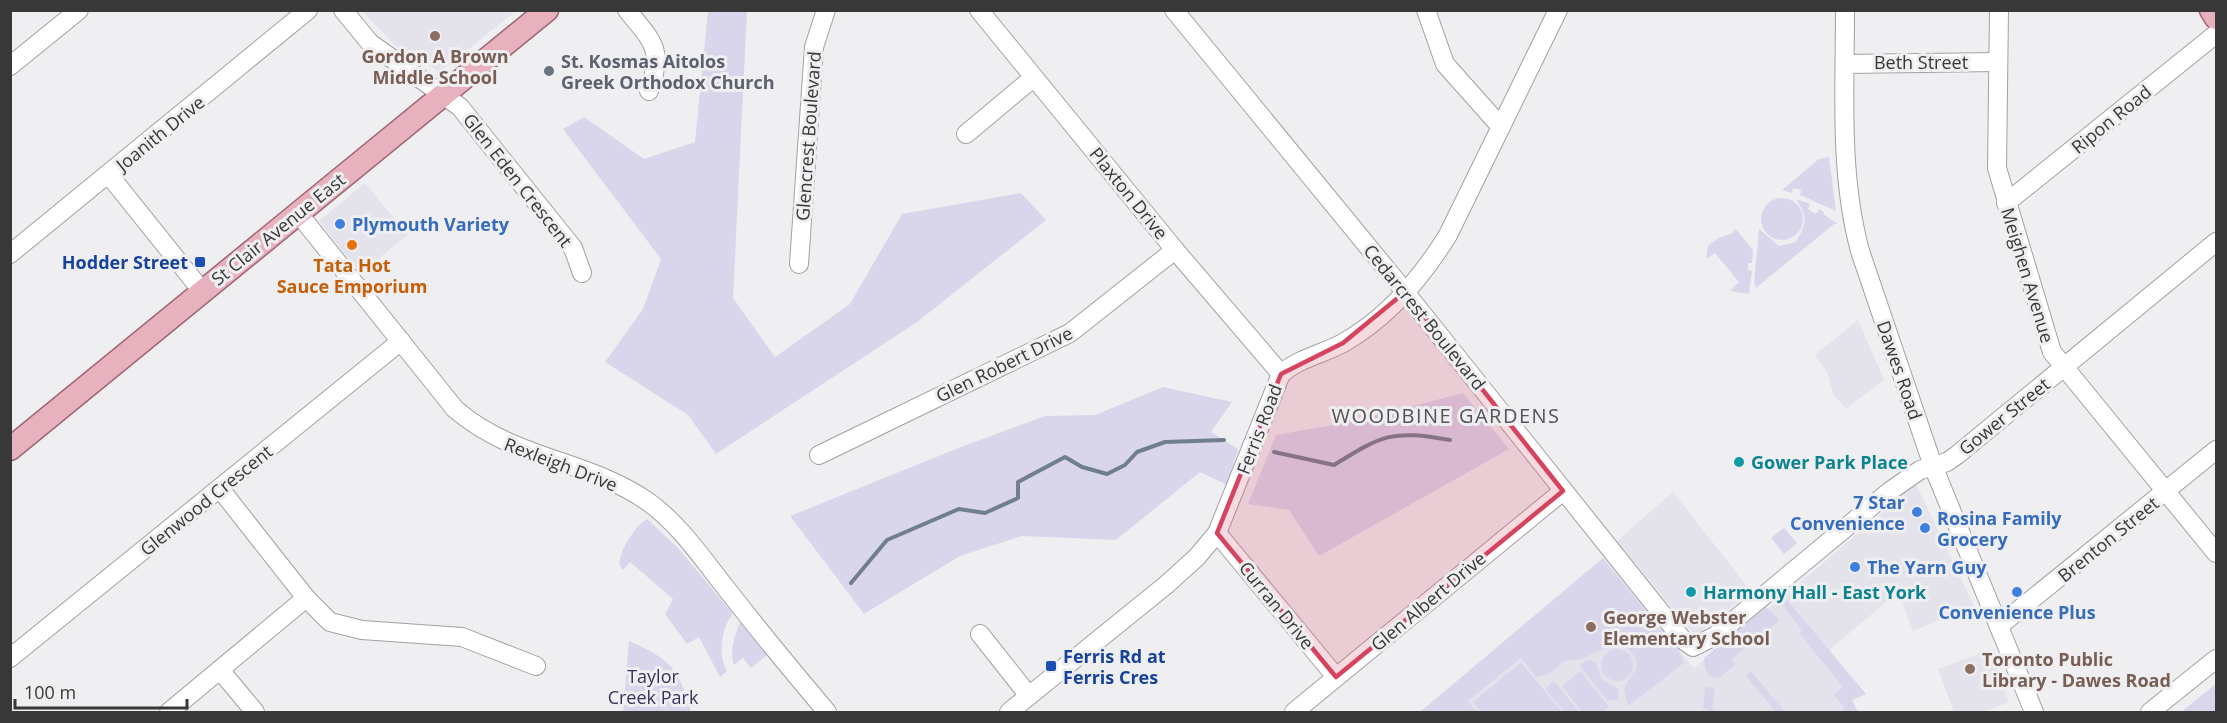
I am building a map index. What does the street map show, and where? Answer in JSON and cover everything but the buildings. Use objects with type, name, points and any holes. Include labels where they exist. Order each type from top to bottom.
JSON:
[{"type":"main road","name":"St Clair Avenue East","points":[[10,449],[547,10]]},
{"type":"main road","points":[[2211,10],[2217,18]]},
{"type":"street","points":[[10,66],[79,10]]},
{"type":"street","name":"Joanith Drive","points":[[10,254],[308,10]]},
{"type":"street","name":"Glen Eden Crescent","points":[[343,10],[370,43],[392,60],[445,93],[471,120],[573,248],[582,273]]},
{"type":"street","points":[[627,10],[657,51],[658,61],[649,91]]},
{"type":"street","name":"Glencrest Boulevard","points":[[799,264],[814,47],[826,10]]},
{"type":"street","name":"Plaxton Drive","points":[[979,10],[1175,250],[1281,374]]},
{"type":"street","name":"Cedarcrest Boulevard","points":[[1174,10],[1406,292],[1686,644],[1693,647],[1700,645]]},
{"type":"street","points":[[1426,10],[1445,64],[1501,127]]},
{"type":"street","name":"Ferris Road","points":[[1009,712],[1166,585],[1197,557],[1217,533],[1281,374],[1299,362],[1352,337],[1406,292],[1448,235],[1558,10]]},
{"type":"street","name":"Dawes Road","points":[[1845,10],[1845,164],[1853,227],[1933,466],[1999,626],[2029,711]]},
{"type":"street","name":"Meighen Avenue","points":[[1999,10],[1997,168],[2052,352],[2217,553]]},
{"type":"street","name":"Ripon Road","points":[[2006,202],[2217,34]]},
{"type":"street","name":"Beth Street","points":[[1845,64],[1998,62]]},
{"type":"street","points":[[966,134],[1034,78]]},
{"type":"street","points":[[109,175],[202,291]]},
{"type":"street","name":"Rexleigh Drive","points":[[298,213],[455,409],[475,426],[503,442],[616,484],[660,512],[693,548],[827,712]]},
{"type":"street","name":"Gower Street","points":[[1700,645],[1765,596],[1890,491],[1920,470],[1947,462],[1957,455],[2217,242]]},
{"type":"street","name":"Glen Robert Drive","points":[[819,455],[1070,333],[1175,250]]},
{"type":"street","name":"Glenwood Crescent","points":[[13,651],[221,490],[401,341]]},
{"type":"street","name":"Brenton Street","points":[[1999,626],[2217,450]]},
{"type":"street","points":[[221,490],[306,598],[330,622],[349,628],[462,637],[536,666]]},
{"type":"street","name":"Glen Albert Drive","points":[[1294,712],[1563,491]]},
{"type":"street","name":"Curran Drive","points":[[1217,533],[1336,677]]},
{"type":"street","points":[[169,712],[306,598]]},
{"type":"street","points":[[980,634],[1029,696]]},
{"type":"street","points":[[2150,712],[2217,658]]},
{"type":"street","points":[[220,670],[255,712]]},
{"type":"highlighted area","points":[[1405,292],[1563,491],[1336,677],[1217,533],[1281,374],[1343,343]]},
{"type":"shaded area","name":"Gordon A Brown Middle School","points":[[362,11],[516,11],[440,72],[396,46]]},
{"type":"shaded area","points":[[365,183],[408,235],[360,273],[319,221]]},
{"type":"shaded area","points":[[1858,320],[1884,380],[1846,409],[1833,394],[1827,372],[1815,355]]},
{"type":"shaded area","name":"George Webster Elementary School","points":[[1916,484],[1974,606],[1913,631],[1898,592],[1828,651],[1866,694],[1849,701],[1853,712],[1420,712],[1603,558],[1694,668],[1784,596]]},
{"type":"shaded area","points":[[1673,492],[1751,591],[1695,636],[1617,541]]},
{"type":"shaded area","points":[[1990,650],[2009,702],[1983,712],[1954,712],[1938,669]]},
{"type":"green space","points":[[708,11],[747,11],[733,298],[775,357],[850,304],[902,214],[1021,193],[1046,220],[917,322],[716,454],[688,415],[605,362],[643,309],[661,259],[563,129],[584,117],[644,159],[695,142]]},
{"type":"green space","points":[[1829,157],[1836,211],[1800,195],[1801,190],[1793,188],[1792,193],[1782,190],[1819,159]]},
{"type":"green space","points":[[1782,198],[1797,204],[1803,219],[1797,234],[1782,240],[1767,234],[1761,219],[1767,204]]},
{"type":"green space","points":[[1796,199],[1810,204],[1808,209],[1816,214],[1819,209],[1838,224],[1834,224],[1756,288],[1754,282],[1759,229],[1779,246],[1796,242],[1805,219]]},
{"type":"green space","points":[[1736,229],[1753,250],[1752,263],[1748,263],[1748,270],[1752,271],[1749,294],[1730,291],[1739,282],[1715,253],[1706,259],[1708,246]]},
{"type":"green space","points":[[1163,387],[1232,402],[1211,432],[1238,449],[1227,485],[1200,472],[1116,540],[1022,536],[960,556],[864,614],[790,516],[966,445],[1045,416],[1095,415]]},
{"type":"green space","points":[[1463,393],[1509,449],[1319,556],[1289,510],[1248,504],[1276,435],[1356,421]]},
{"type":"green space","points":[[647,519],[678,548],[733,614],[723,634],[722,658],[727,671],[720,677],[699,637],[687,644],[665,614],[673,599],[630,562],[623,570],[620,566],[621,554],[628,540]]},
{"type":"green space","points":[[1784,528],[1797,543],[1784,554],[1771,538]]},
{"type":"green space","points":[[1603,558],[1680,654],[1684,663],[1628,706],[1624,690],[1637,665],[1633,654],[1626,647],[1609,647],[1581,659],[1564,661],[1549,674],[1536,677],[1521,658],[1468,701],[1477,712],[1420,712]]},
{"type":"green space","points":[[1782,594],[1866,694],[1852,700],[1858,712],[1841,712],[1845,708],[1834,695],[1843,687],[1799,633],[1802,631],[1777,597]]},
{"type":"green space","points":[[1766,607],[1778,618],[1778,622],[1732,659],[1736,664],[1719,678],[1710,676],[1705,669],[1704,658]]},
{"type":"green space","points":[[740,622],[767,655],[751,668],[743,658],[734,665],[733,643]]},
{"type":"green space","name":"Taylor Creek Park","points":[[629,641],[654,654],[671,667],[682,685],[691,712],[623,712]]},
{"type":"green space","points":[[1617,649],[1629,653],[1633,665],[1629,677],[1617,681],[1605,677],[1601,665],[1605,653]]},
{"type":"green space","points":[[1590,659],[1596,663],[1601,678],[1618,689],[1619,699],[1608,701],[1581,668],[1581,664]]},
{"type":"green space","points":[[1521,662],[1562,712],[1481,712],[1473,702]]},
{"type":"green space","points":[[1580,671],[1609,707],[1602,712],[1582,712],[1562,686]]},
{"type":"green space","points":[[1751,671],[1785,712],[1776,712],[1746,676]]},
{"type":"green space","points":[[1551,682],[1555,682],[1579,712],[1565,712],[1546,690]]},
{"type":"green space","points":[[2216,684],[2216,712],[2181,712]]},
{"type":"green space","points":[[1705,687],[1715,688],[1712,709],[1720,712],[1708,712],[1708,709],[1703,709]]},
{"type":"waterway","points":[[1274,452],[1334,465],[1365,447],[1389,437],[1414,435],[1450,440]]},
{"type":"waterway","points":[[851,583],[887,540],[959,509],[985,513],[1018,498],[1018,482],[1065,457],[1082,467],[1107,474],[1125,465],[1137,452],[1165,442],[1224,440]]},
{"type":"place","name":"Gordon A Brown Middle School","points":[[435,36]]},
{"type":"place","name":"St. Kosmas Aitolos Greek Orthodox Church","points":[[549,71]]},
{"type":"place","name":"Plymouth Variety","points":[[340,224]]},
{"type":"place","name":"Tata Hot Sauce Emporium","points":[[352,245]]},
{"type":"place","name":"Hodder Street","points":[[200,262]]},
{"type":"place","name":"Gower Park Place","points":[[1739,462]]},
{"type":"place","name":"7 Star Convenience","points":[[1917,512]]},
{"type":"place","name":"Rosina Family Grocery","points":[[1925,528]]},
{"type":"place","name":"The Yarn Guy","points":[[1855,567]]},
{"type":"place","name":"Harmony Hall - East York","points":[[1691,592]]},
{"type":"place","name":"Convenience Plus","points":[[2017,592]]},
{"type":"place","name":"George Webster Elementary School","points":[[1591,627]]},
{"type":"place","name":"Ferris Rd at Ferris Cres","points":[[1051,666]]},
{"type":"place","name":"Toronto Public Library - Dawes Road","points":[[1970,669]]},
{"type":"district","name":"WOODBINE GARDENS","points":[[1446,415]]}]
